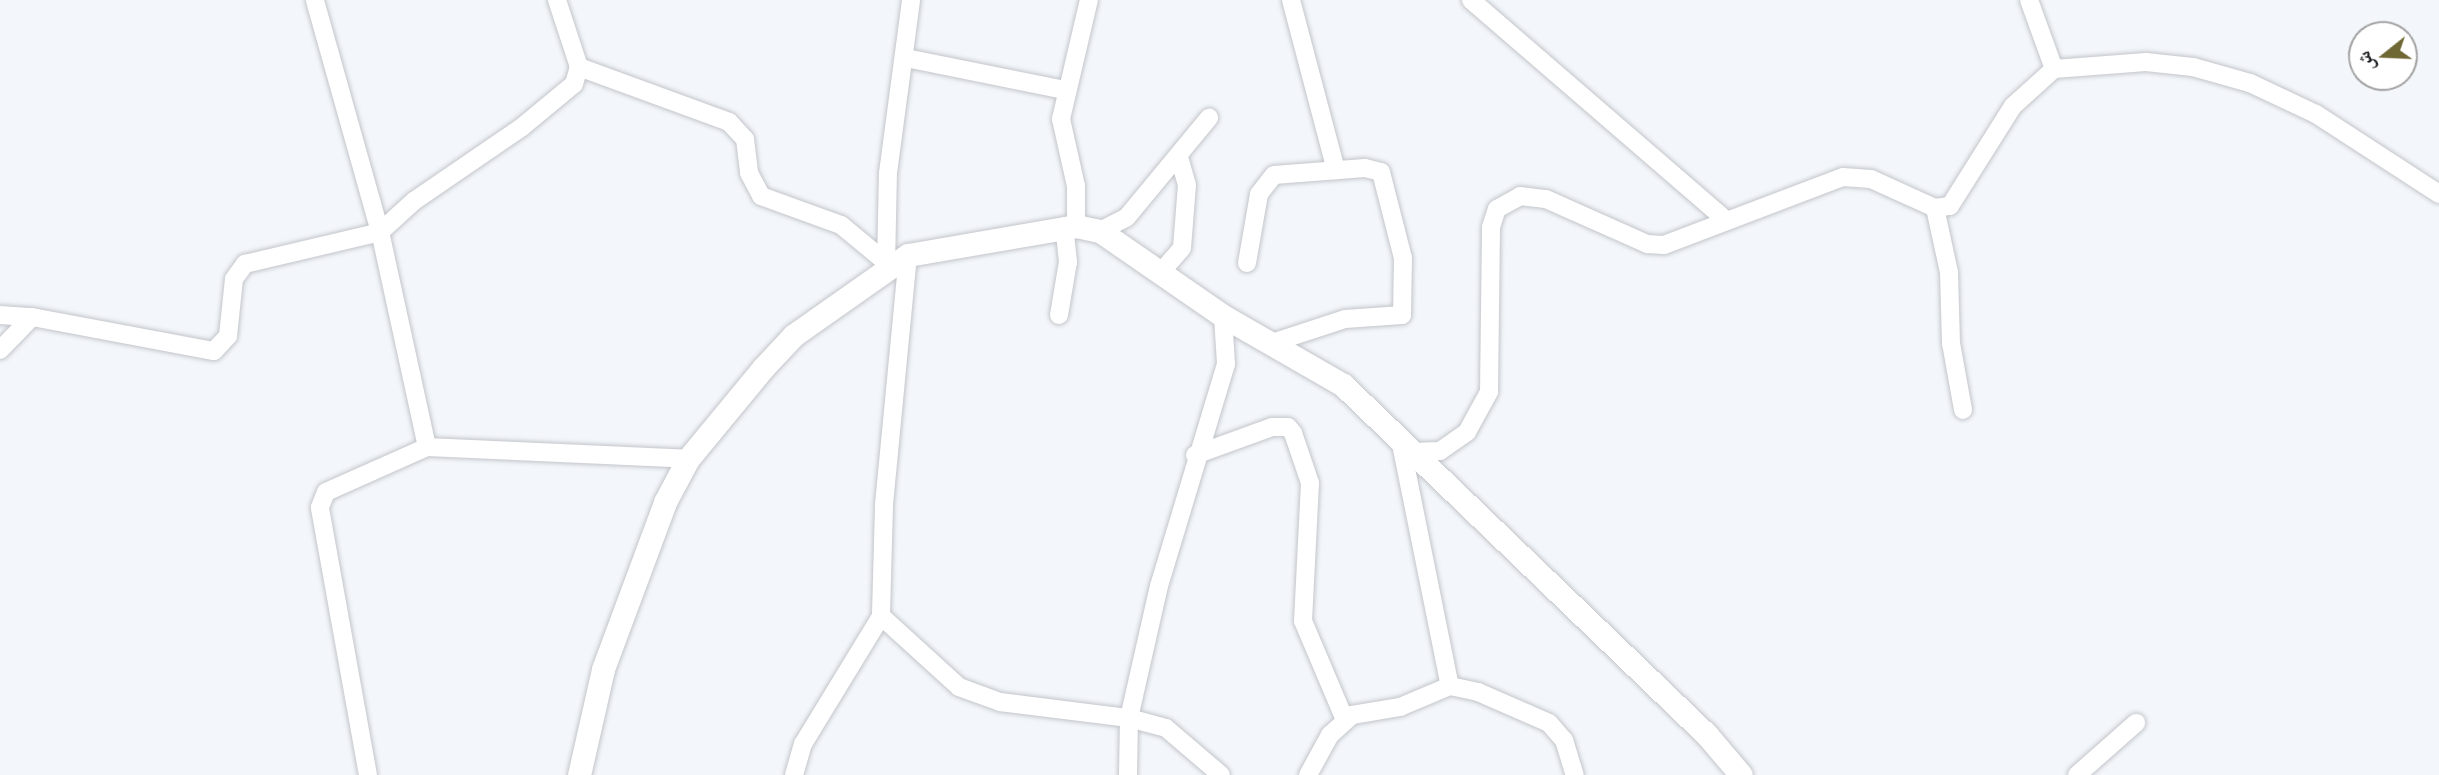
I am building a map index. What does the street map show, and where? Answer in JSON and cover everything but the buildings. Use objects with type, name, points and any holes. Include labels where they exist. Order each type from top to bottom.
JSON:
[{"type":"street","points":[[315,0],[380,232],[427,447]]},
{"type":"street","points":[[0,315],[32,317],[214,351],[228,336],[234,279],[246,264],[380,232],[414,201],[543,110],[574,84],[579,67],[557,0]]},
{"type":"street","points":[[1059,315],[1076,186],[1061,119],[1064,90],[1086,27],[1089,0]]},
{"type":"street","points":[[1290,0],[1336,170]]},
{"type":"street","points":[[1471,0],[1727,221]]},
{"type":"street","points":[[2029,0],[2054,69]]},
{"type":"street","points":[[794,775],[803,744],[881,616],[890,264],[888,173],[906,58],[910,1]]},
{"type":"street","points":[[906,58],[1064,90]]},
{"type":"street","points":[[1406,445],[1440,451],[1467,432],[1489,392],[1489,263],[1492,227],[1502,205],[1527,195],[1546,199],[1647,244],[1664,244],[1857,176],[1889,184],[1935,208],[1958,201],[2013,106],[2054,69],[2146,62],[2193,66],[2250,83],[2316,114],[2439,194]]},
{"type":"street","points":[[579,67],[729,122],[745,139],[749,173],[761,196],[841,225],[890,264]]},
{"type":"street","points":[[1100,231],[1127,217],[1209,118]]},
{"type":"street","points":[[1162,271],[1182,248],[1187,185],[1179,157]]},
{"type":"street","points":[[1247,263],[1255,209],[1265,183],[1286,172],[1381,172],[1403,258],[1404,311],[1392,319],[1345,319],[1315,326],[1272,343]]},
{"type":"street","points":[[1935,208],[1949,272],[1951,343],[1963,410]]},
{"type":"street","points":[[579,775],[603,669],[665,502],[688,459],[793,335],[890,264],[1070,226],[1100,231],[1162,271],[1223,316],[1343,385],[1707,735],[1741,775]]},
{"type":"street","points":[[1128,775],[1129,718],[1195,455],[1226,364],[1223,316]]},
{"type":"street","points":[[0,350],[32,317]]},
{"type":"street","points":[[1195,455],[1272,427],[1288,427],[1293,433],[1310,483],[1303,621],[1345,720]]},
{"type":"street","points":[[1406,445],[1450,686]]},
{"type":"street","points":[[368,775],[321,499],[344,482],[427,447],[688,459]]},
{"type":"street","points":[[881,616],[959,687],[1000,702],[1129,718],[1166,728],[1221,775]]},
{"type":"street","points":[[1308,775],[1345,720],[1366,711],[1400,707],[1450,686],[1479,692],[1549,723],[1564,740],[1575,775]]},
{"type":"street","points":[[2077,775],[2136,723]]}]
